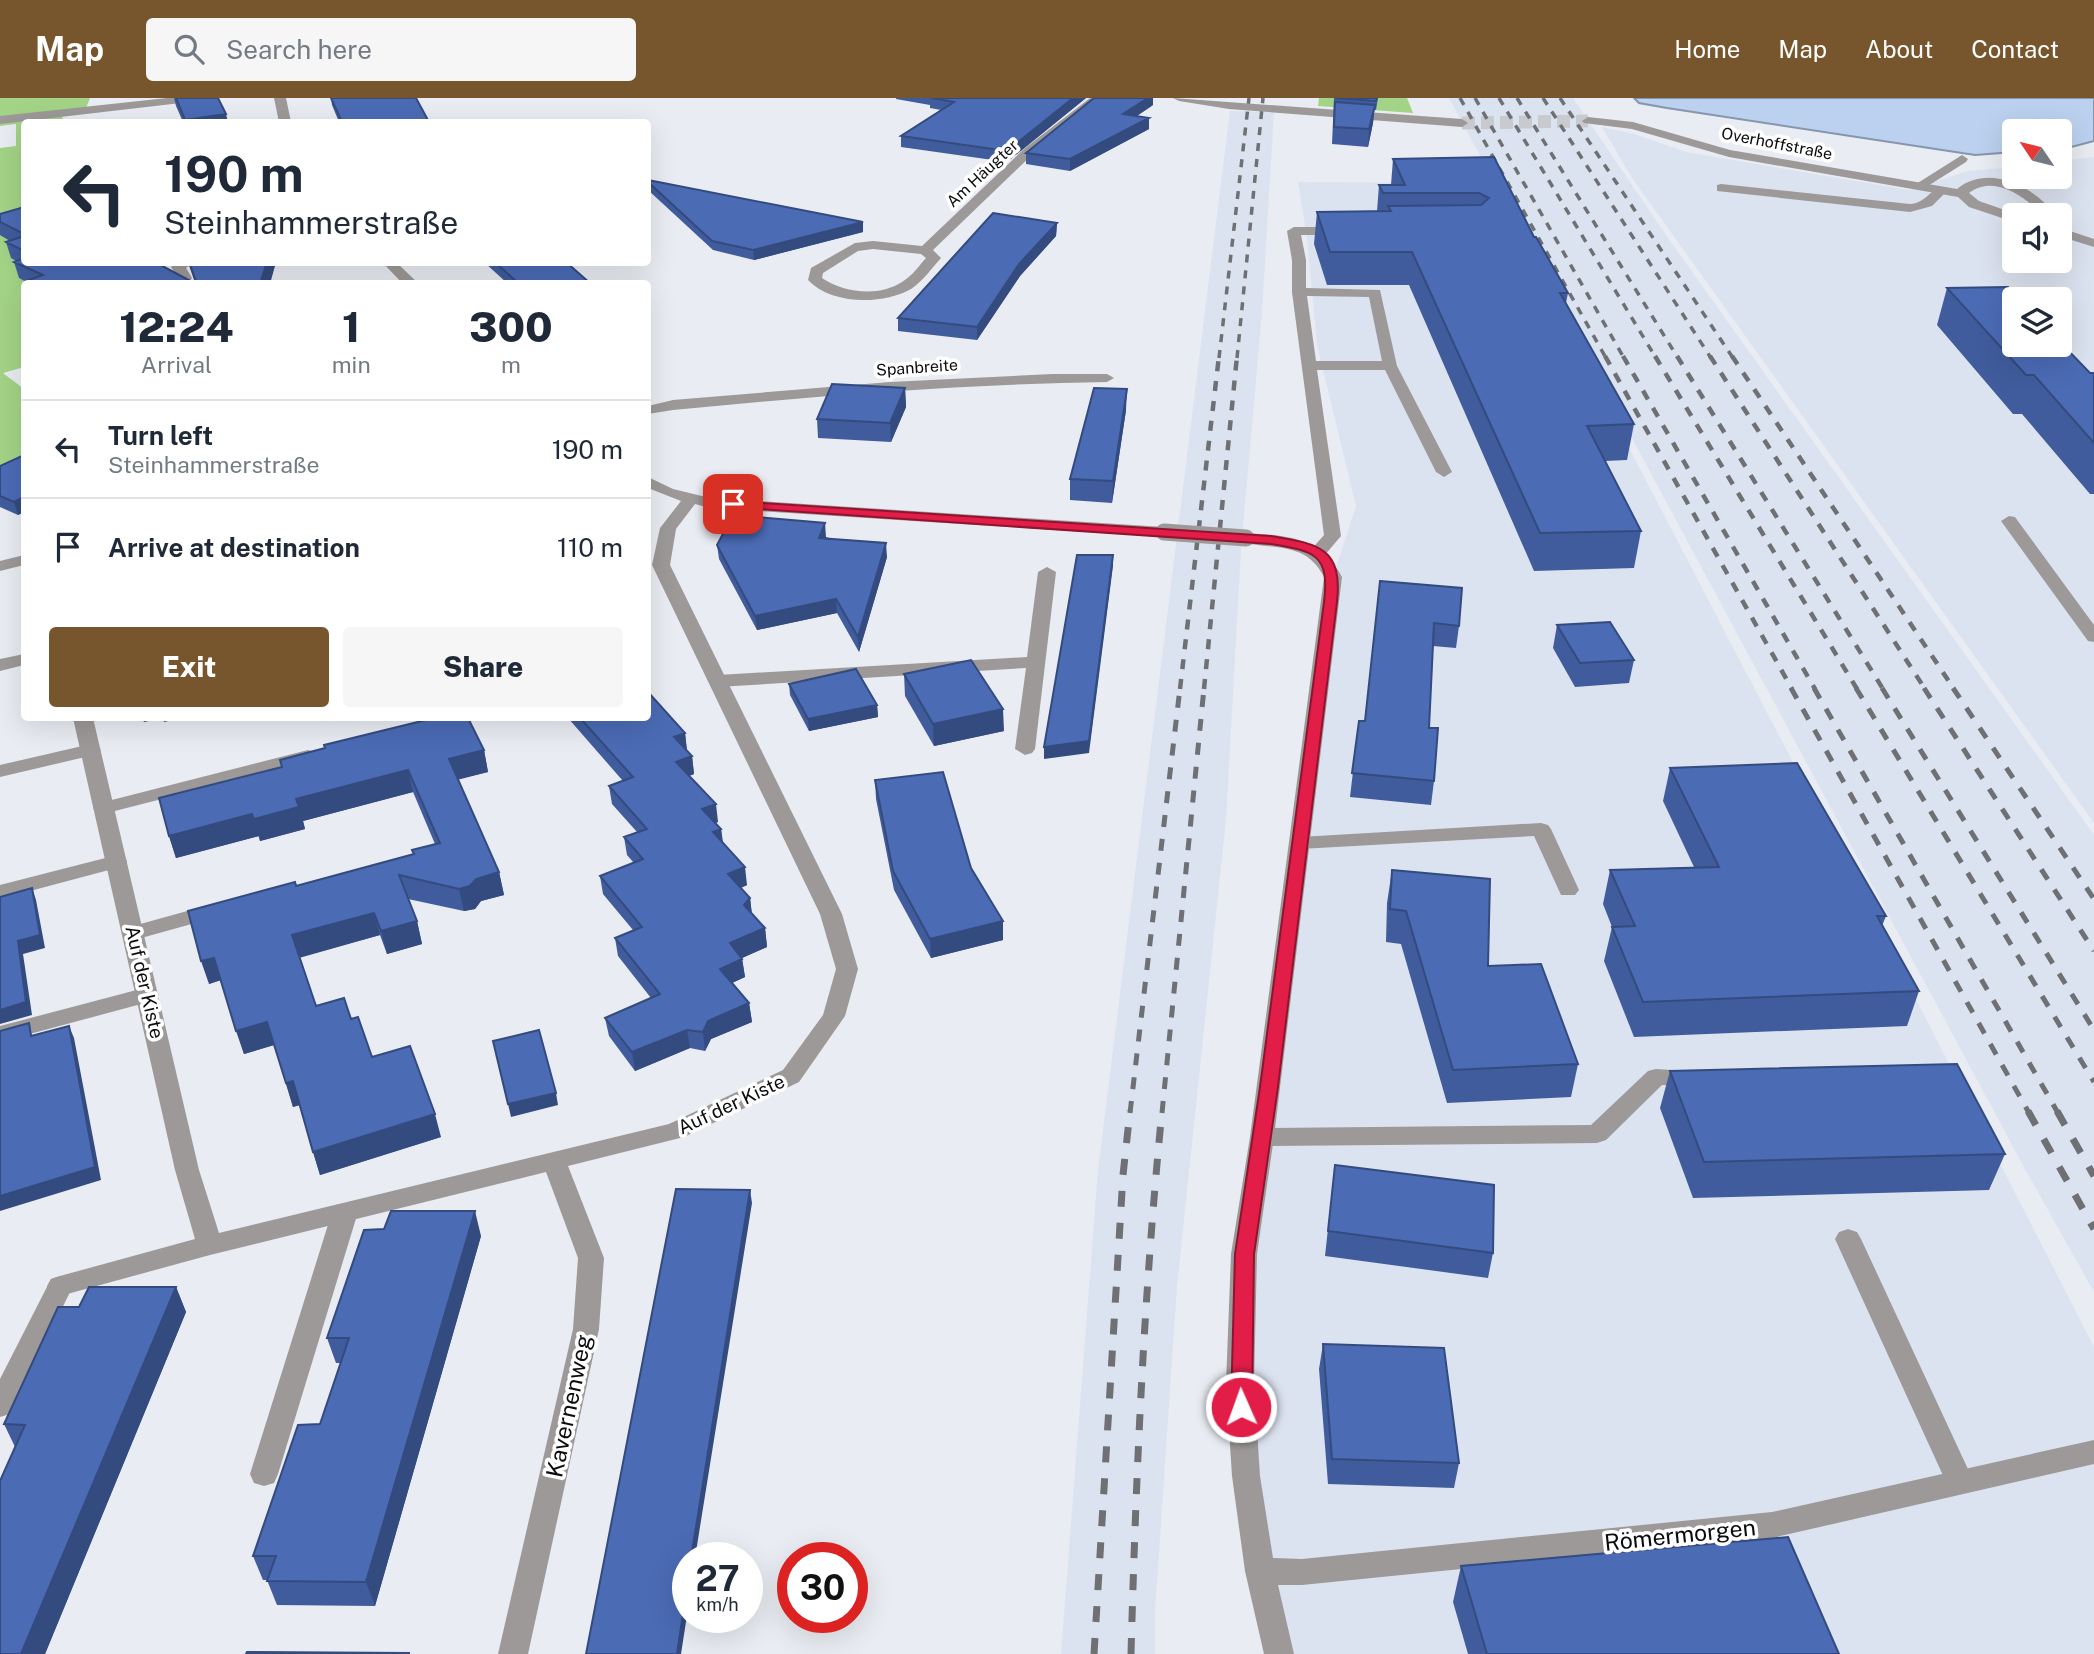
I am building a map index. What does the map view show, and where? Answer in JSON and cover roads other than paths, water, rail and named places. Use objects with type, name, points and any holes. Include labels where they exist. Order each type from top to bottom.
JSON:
[{"type":"street","points":[[0,120],[198,98]]},
{"type":"street","points":[[280,98],[284,119]]},
{"type":"street","name":"Am Häugter","points":[[925,250],[933,258],[908,285],[890,292],[868,295],[825,289],[815,280],[816,271],[855,247],[873,245],[925,250],[1005,175],[1079,110],[1097,98]]},
{"type":"street","points":[[1179,98],[1230,106],[1462,123]]},
{"type":"street","name":"Overhoffstraße","points":[[1588,121],[1633,126],[1729,153],[1962,194],[1974,204],[2002,214]]},
{"type":"street","points":[[1919,187],[1962,159]]},
{"type":"street","name":"Overhoffstraße","points":[[1962,194],[1963,190],[1976,184],[2003,184],[2020,188],[2039,203]]},
{"type":"street","points":[[1721,188],[1910,208],[1923,207],[1934,201],[1941,191]]},
{"type":"street","points":[[1318,552],[1333,536],[1298,292],[1299,260],[1294,231],[1356,231]]},
{"type":"street","points":[[2072,235],[2094,243]]},
{"type":"street","points":[[180,266],[185,278]]},
{"type":"street","points":[[392,266],[408,280]]},
{"type":"street","points":[[1298,292],[1375,293],[1390,366],[1444,472]]},
{"type":"street","points":[[1309,365],[1390,366]]},
{"type":"street","name":"Spanbreite","points":[[651,410],[673,405],[851,389],[1038,377],[1107,377]]},
{"type":"street","points":[[651,483],[691,499],[744,505],[1164,532],[1297,544],[1318,552],[1328,563],[1333,577],[1262,1137],[1244,1254],[1240,1384],[1246,1476],[1260,1572],[1279,1654]]},
{"type":"street","name":"Auf der Kiste","points":[[0,1406],[60,1286],[210,1245],[675,1131],[791,1076],[834,1016],[847,969],[831,914],[661,565],[668,528],[691,499]]},
{"type":"street","points":[[2009,521],[2094,637]]},
{"type":"street","points":[[0,566],[21,561]]},
{"type":"street","points":[[1025,749],[1047,572]]},
{"type":"street","points":[[0,665],[21,661]]},
{"type":"street","points":[[718,681],[1035,663]]},
{"type":"street","name":"Auf der Kiste","points":[[84,721],[187,1170],[210,1245]]},
{"type":"street","points":[[0,771],[91,750]]},
{"type":"street","points":[[103,808],[328,751]]},
{"type":"street","points":[[1300,843],[1541,829],[1569,890]]},
{"type":"street","points":[[0,892],[117,861]]},
{"type":"street","points":[[134,933],[239,904]]},
{"type":"street","points":[[0,1034],[148,995]]},
{"type":"street","points":[[1262,1137],[1597,1134],[1656,1077],[1718,1078]]},
{"type":"street","name":"Kavernenweg","points":[[513,1654],[586,1329],[591,1258],[554,1161]]},
{"type":"street","points":[[264,1474],[345,1212]]},
{"type":"street","points":[[1848,1239],[1960,1482]]},
{"type":"street","name":"Römermorgen","points":[[1260,1572],[1302,1572],[1772,1525],[2094,1452]]},
{"type":"water","points":[[1634,98],[2094,98],[2094,141],[2072,147],[2072,119],[2002,119],[2002,153],[1975,155],[1639,103]]},
{"type":"tunnel","points":[[1462,123],[1588,121]]},
{"type":"railway","points":[[1219,358],[1249,98]]},
{"type":"railway","points":[[1237,358],[1263,98]]},
{"type":"railway","points":[[1460,98],[1606,358]]},
{"type":"railway","points":[[1475,98],[1624,358]]},
{"type":"railway","points":[[1499,98],[1656,358]]},
{"type":"railway","points":[[1517,98],[1678,358]]},
{"type":"railway","points":[[1543,98],[1711,358]]},
{"type":"railway","points":[[1560,98],[1733,358]]},
{"type":"railway","points":[[1180,689],[1219,356]]},
{"type":"railway","points":[[1204,689],[1237,356]]},
{"type":"railway","points":[[1605,356],[1792,689]]},
{"type":"railway","points":[[1623,356],[1815,689]]},
{"type":"railway","points":[[1655,356],[1857,689]]},
{"type":"railway","points":[[1677,356],[1883,689]]},
{"type":"railway","points":[[1710,356],[1925,689]]},
{"type":"railway","points":[[1732,356],[1954,689]]},
{"type":"railway","points":[[1130,1113],[1180,688]]},
{"type":"railway","points":[[1162,1113],[1204,688]]},
{"type":"railway","points":[[1791,688],[2029,1113]]},
{"type":"railway","points":[[1814,688],[2058,1113]]},
{"type":"railway","points":[[1856,688],[2094,1082]]},
{"type":"railway","points":[[1882,688],[2094,1030]]},
{"type":"railway","points":[[1924,688],[2094,951]]},
{"type":"railway","points":[[1953,688],[2094,899]]},
{"type":"railway","points":[[1094,1654],[1123,1175],[1130,1111]]},
{"type":"railway","points":[[1131,1654],[1142,1382],[1162,1111]]},
{"type":"railway","points":[[2028,1111],[2094,1229]]},
{"type":"railway","points":[[2057,1111],[2094,1176]]}]
